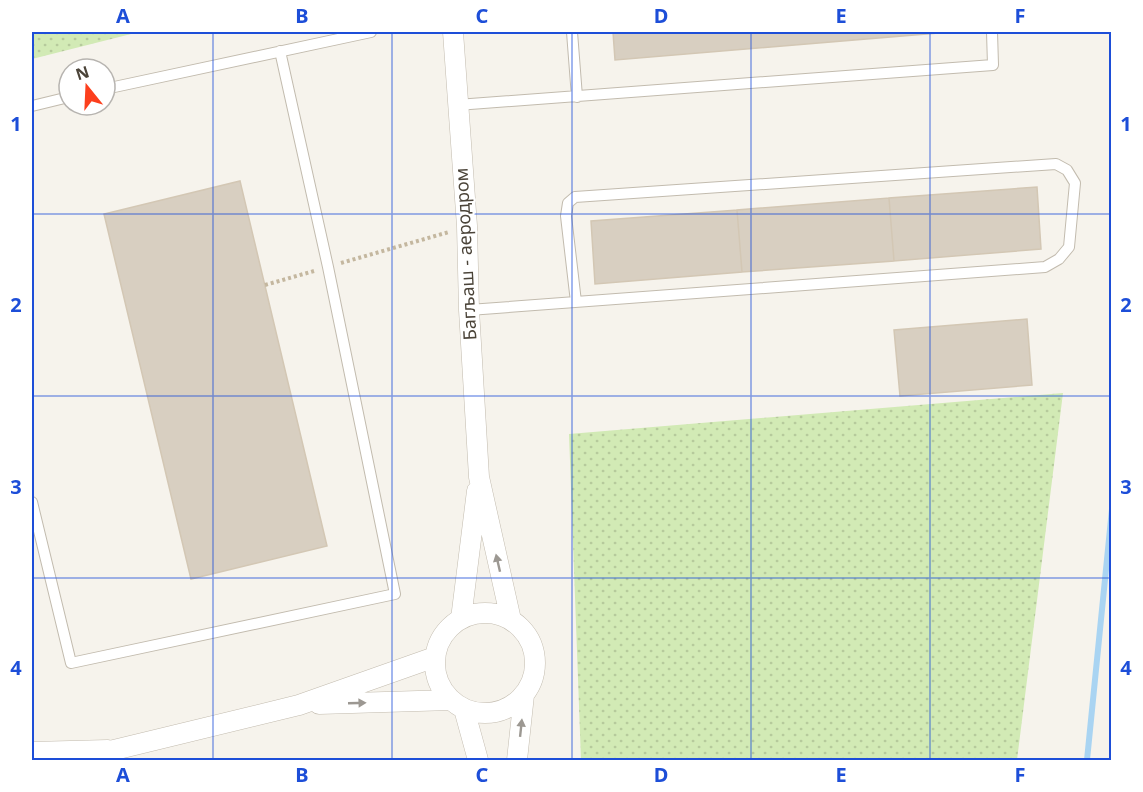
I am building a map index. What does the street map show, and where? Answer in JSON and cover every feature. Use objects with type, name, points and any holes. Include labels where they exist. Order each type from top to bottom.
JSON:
[{"type":"street","name":"Багљаш - аеродром","points":[[453,32],[467,226],[469,310],[479,477],[511,620],[524,631],[532,646],[535,663],[532,680],[524,694],[517,760]]},
{"type":"street","name":"Багљаш - аеродром","points":[[461,619],[479,477]]},
{"type":"street","points":[[478,760],[457,705],[441,688],[435,673],[435,657],[448,628],[461,619],[478,613],[495,614],[511,620]]},
{"type":"street","points":[[91,760],[114,750],[298,705],[435,657]]},
{"type":"street","points":[[298,705],[457,705],[479,713],[495,712],[511,706],[524,694]]},
{"type":"street","points":[[32,752],[114,750]]},
{"type":"lane","points":[[117,87],[371,32]]},
{"type":"lane","points":[[572,32],[577,96]]},
{"type":"lane","points":[[457,105],[993,65],[992,32]]},
{"type":"lane","points":[[32,502],[71,663],[395,594],[328,267],[280,51]]},
{"type":"lane","points":[[32,106],[57,100]]},
{"type":"lane","points":[[469,310],[1045,267],[1059,259],[1069,247],[1075,183],[1067,170],[1056,164],[575,196],[568,203],[566,216],[576,302]]},
{"type":"path","points":[[265,285],[467,226]]},
{"type":"green space","points":[[32,32],[139,32],[32,59]]},
{"type":"green space","points":[[1063,393],[1017,760],[581,760],[569,434]]},
{"type":"building","points":[[613,32],[938,32],[938,33],[615,60]]},
{"type":"building","points":[[240,181],[327,546],[191,579],[104,214]]},
{"type":"building","points":[[1037,187],[1041,249],[894,261],[889,198]]},
{"type":"building","points":[[889,198],[894,261],[742,272],[737,210]]},
{"type":"building","points":[[737,210],[742,272],[595,284],[591,221]]},
{"type":"building","points":[[1027,319],[1032,385],[900,396],[894,330]]},
{"type":"waterway","points":[[1087,760],[1112,509]]}]
